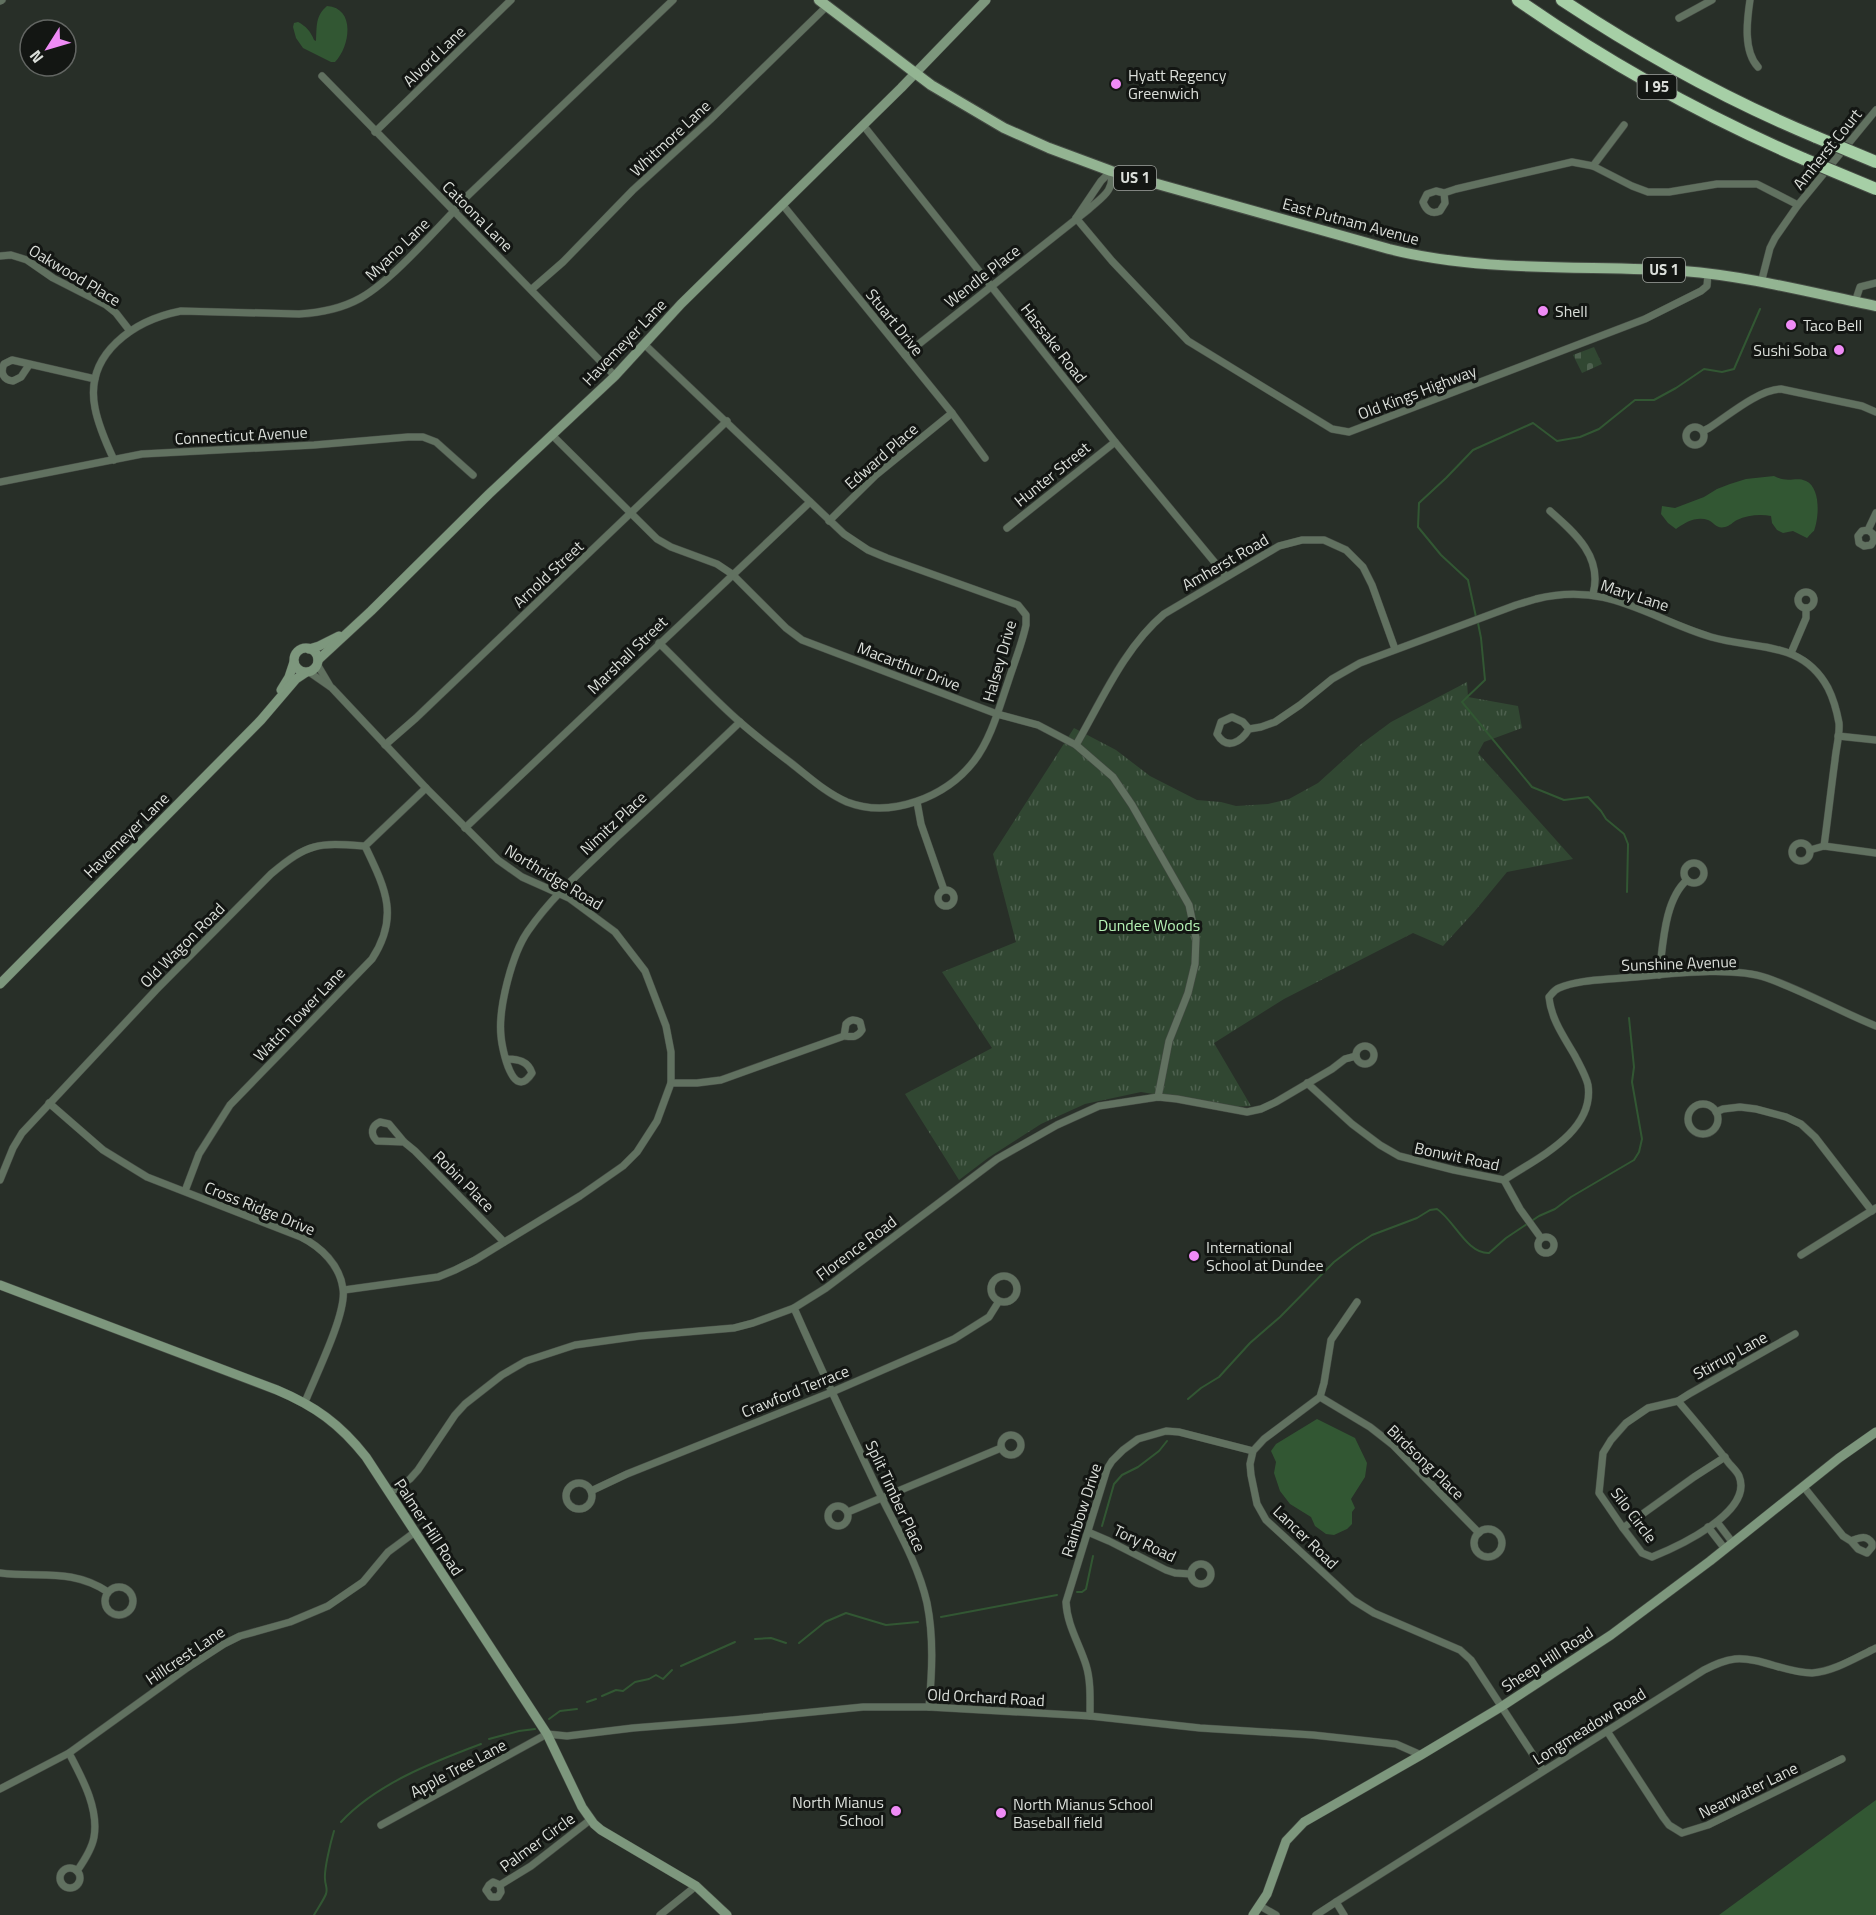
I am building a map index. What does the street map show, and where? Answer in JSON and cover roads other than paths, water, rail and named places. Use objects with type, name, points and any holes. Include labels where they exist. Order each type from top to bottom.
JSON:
[{"type":"highway","name":"I 95","points":[[1518,0],[1591,48],[1668,93],[1739,130],[1876,189]]},
{"type":"highway","name":"I 95","points":[[1562,0],[1618,36],[1696,80],[1816,137],[1876,162]]},
{"type":"main road","name":"East Putnam Avenue","points":[[823,3],[931,85],[1004,128],[1111,171],[1417,256],[1468,262],[1666,270],[1708,274],[1876,306]]},
{"type":"street","name":"Alvord Lane","points":[[375,132],[511,0]]},
{"type":"street","name":"Myano Lane","points":[[114,460],[94,406],[95,379],[104,358],[118,340],[156,318],[181,311],[318,313],[338,309],[360,299],[381,286],[461,202],[672,0]]},
{"type":"street","name":"Havemeyer Lane","points":[[318,662],[489,494],[615,376],[681,304],[916,73],[986,0]]},
{"type":"street","points":[[1679,18],[1712,0]]},
{"type":"street","points":[[1750,0],[1748,32],[1752,59],[1758,67]]},
{"type":"street","name":"Whitmore Lane","points":[[532,289],[563,262],[633,190],[711,119],[823,3]]},
{"type":"street","name":"Catoona Lane","points":[[322,76],[615,376]]},
{"type":"street","name":"Amherst Court","points":[[1761,283],[1770,248],[1798,205],[1876,110]]},
{"type":"street","name":"Hassake Road","points":[[863,125],[992,285],[1114,442],[1226,576]]},
{"type":"street","points":[[1593,166],[1624,125]]},
{"type":"street","points":[[1444,193],[1564,164],[1580,163],[1593,166],[1647,192],[1669,192],[1717,184],[1757,184],[1798,205]]},
{"type":"street","name":"Wendle Place","points":[[1076,218],[1101,181],[1111,171]]},
{"type":"street","name":"Wendle Place","points":[[905,355],[1110,189],[1113,180],[1111,171]]},
{"type":"street","name":"Stuart Drive","points":[[782,204],[986,458]]},
{"type":"street","name":"Old Kings Highway","points":[[1076,218],[1112,261],[1188,341],[1332,429],[1349,432],[1652,316],[1701,291],[1707,286],[1708,274]]},
{"type":"street","name":"Oakwood Place","points":[[0,256],[11,255],[27,260],[53,278],[106,305],[116,313],[130,331]]},
{"type":"street","points":[[1855,302],[1860,287],[1876,283]]},
{"type":"street","name":"Halsey Drive","points":[[644,344],[844,534],[868,550],[1018,605],[1026,615],[1024,634],[997,714],[974,761],[954,780],[917,802],[894,807],[870,808],[848,802],[825,790],[740,722],[659,643]]},
{"type":"street","points":[[29,365],[95,379]]},
{"type":"street","points":[[1703,431],[1760,395],[1781,389],[1862,406],[1876,412]]},
{"type":"street","name":"Edward Place","points":[[830,521],[876,475],[952,413]]},
{"type":"street","name":"Arnold Street","points":[[385,745],[727,422]]},
{"type":"street","name":"Macarthur Drive","points":[[552,435],[657,539],[671,547],[717,564],[732,574],[786,628],[802,640],[997,714],[1038,725],[1076,745],[1113,777],[1138,815],[1189,905],[1196,938],[1195,964],[1188,993],[1169,1041],[1158,1097]]},
{"type":"street","name":"Connecticut Avenue","points":[[0,482],[142,454],[280,447],[408,437],[423,437],[436,442],[472,475]]},
{"type":"street","name":"Hunter Street","points":[[1007,528],[1114,442]]},
{"type":"street","name":"Marshall Street","points":[[465,828],[810,502]]},
{"type":"street","points":[[1550,511],[1575,533],[1587,550],[1596,582],[1593,594]]},
{"type":"street","points":[[1868,530],[1876,513]]},
{"type":"street","name":"Amherst Road","points":[[1076,745],[1134,646],[1148,628],[1164,614],[1279,546],[1302,540],[1324,540],[1346,550],[1363,567],[1372,585],[1395,649]]},
{"type":"street","name":"Mary Lane","points":[[1250,729],[1243,722],[1232,717],[1221,722],[1218,734],[1220,739],[1233,744],[1250,729],[1261,728],[1275,722],[1345,670],[1395,649],[1516,605],[1550,596],[1593,594],[1620,601],[1713,638],[1780,650],[1791,654],[1813,669],[1833,699],[1839,723],[1824,846]]},
{"type":"street","points":[[1791,654],[1806,618],[1806,608]]},
{"type":"street","name":"Havemeyer Lane","points":[[309,649],[352,629]]},
{"type":"street","points":[[301,649],[309,649],[315,653],[318,662],[314,669],[307,672],[299,670],[294,662],[297,652],[301,649]]},
{"type":"street","name":"Havemeyer Lane","points":[[272,707],[289,677],[294,662]]},
{"type":"street","name":"Northridge Road","points":[[318,662],[332,688]]},
{"type":"street","name":"Havemeyer Lane","points":[[0,984],[272,707],[296,679],[307,672]]},
{"type":"street","name":"Northridge Road","points":[[307,672],[332,688],[426,788],[498,860],[522,877],[578,904],[615,932],[645,971],[666,1026],[671,1052],[671,1083],[657,1121],[650,1135],[623,1166],[580,1196],[475,1260],[438,1277],[344,1290]]},
{"type":"street","name":"Nimitz Place","points":[[506,1059],[500,1027],[512,966],[527,932],[558,893],[740,722]]},
{"type":"street","points":[[1839,736],[1876,740]]},
{"type":"street","points":[[365,846],[426,788]]},
{"type":"street","points":[[917,802],[921,824],[944,890]]},
{"type":"street","name":"Old Wagon Road","points":[[0,1180],[22,1133],[156,990],[271,874],[305,849],[323,844],[365,846]]},
{"type":"street","name":"Watch Tower Lane","points":[[185,1191],[199,1154],[230,1105],[372,959],[381,945],[387,929],[389,914],[386,895],[365,846]]},
{"type":"street","points":[[1810,850],[1824,846],[1876,853]]},
{"type":"street","points":[[1659,975],[1670,909],[1678,889],[1687,880]]},
{"type":"street","name":"Sunshine Avenue","points":[[1549,997],[1555,990],[1579,982],[1725,972],[1766,978],[1876,1026]]},
{"type":"street","name":"Bonwit Road","points":[[1307,1083],[1352,1124],[1399,1156],[1504,1180],[1571,1135],[1588,1104],[1588,1084],[1550,1011],[1549,997]]},
{"type":"street","points":[[671,1083],[721,1080],[844,1036]]},
{"type":"street","name":"Florence Road","points":[[390,1493],[410,1479],[418,1470],[454,1415],[465,1404],[502,1375],[526,1361],[575,1345],[640,1336],[734,1328],[794,1308],[826,1288],[997,1159],[1057,1125],[1099,1106],[1158,1097],[1247,1112],[1276,1102],[1345,1059],[1356,1056]]},
{"type":"street","name":"Cross Ridge Drive","points":[[49,1103],[103,1150],[147,1178],[315,1244],[333,1265],[344,1290]]},
{"type":"street","points":[[1707,1105],[1716,1112],[1718,1123],[1711,1132],[1700,1134],[1691,1128],[1689,1117],[1694,1107],[1707,1105]]},
{"type":"street","points":[[1716,1112],[1740,1107],[1756,1109],[1786,1117],[1801,1124],[1815,1137],[1874,1209],[1801,1255]]},
{"type":"street","name":"Robin Place","points":[[404,1142],[504,1242]]},
{"type":"street","points":[[1504,1180],[1541,1238]]},
{"type":"street","name":"Palmer Hill Road","points":[[0,1285],[305,1402],[321,1412],[350,1437],[390,1493],[547,1734],[590,1820],[601,1830],[696,1886],[727,1915]]},
{"type":"street","points":[[305,1402],[334,1332],[344,1290]]},
{"type":"street","name":"Crawford Terrace","points":[[591,1491],[954,1339],[989,1317],[999,1301]]},
{"type":"street","points":[[1253,1452],[1264,1439],[1320,1397],[1330,1340],[1356,1302]]},
{"type":"street","name":"Split Timber Place","points":[[794,1308],[908,1549],[927,1603],[932,1632],[933,1661],[928,1707]]},
{"type":"street","name":"Stirrup Lane","points":[[1678,1401],[1795,1334]]},
{"type":"street","name":"Birdsong Place","points":[[1320,1397],[1370,1427],[1393,1445],[1479,1533]]},
{"type":"street","name":"Silo Circle","points":[[1678,1401],[1725,1457],[1739,1476],[1741,1493],[1730,1511],[1718,1521],[1673,1548],[1652,1557],[1642,1552],[1599,1493],[1603,1454],[1611,1440],[1626,1424],[1648,1408],[1678,1401]]},
{"type":"street","name":"Rainbow Drive","points":[[1090,1716],[1090,1680],[1067,1614],[1066,1602],[1107,1469],[1112,1461],[1138,1439],[1158,1432],[1173,1431],[1253,1452]]},
{"type":"street","name":"Sheep Hill Road","points":[[1254,1915],[1267,1894],[1287,1841],[1304,1822],[1501,1707],[1639,1616],[1803,1486],[1876,1432]]},
{"type":"street","points":[[848,1512],[1001,1448]]},
{"type":"street","name":"Lancer Road","points":[[1253,1452],[1250,1464],[1251,1475],[1257,1504],[1266,1520],[1353,1600],[1374,1613],[1460,1650],[1471,1660],[1543,1770]]},
{"type":"street","points":[[1623,1528],[1725,1457]]},
{"type":"street","points":[[1803,1486],[1835,1527],[1851,1541]]},
{"type":"street","points":[[1718,1521],[1733,1543]]},
{"type":"street","points":[[1708,1527],[1725,1549]]},
{"type":"street","name":"Birdsong Place","points":[[1489,1530],[1498,1534],[1501,1546],[1495,1555],[1485,1557],[1476,1551],[1474,1541],[1479,1533],[1489,1530]]},
{"type":"street","name":"Hillcrest Lane","points":[[0,1789],[69,1753],[186,1668],[224,1644],[240,1636],[311,1614],[346,1595],[368,1577],[388,1552],[415,1532]]},
{"type":"street","name":"Tory Road","points":[[1088,1532],[1166,1570],[1191,1574]]},
{"type":"street","points":[[0,1573],[77,1577],[94,1583],[108,1592]]},
{"type":"street","points":[[119,1586],[128,1590],[134,1598],[131,1608],[123,1614],[111,1612],[105,1601],[108,1592],[119,1586]]},
{"type":"street","name":"Longmeadow Road","points":[[1316,1915],[1683,1682],[1720,1663],[1732,1659],[1746,1659],[1799,1672],[1819,1672],[1876,1648]]},
{"type":"street","name":"Old Orchard Road","points":[[547,1734],[567,1736],[863,1707],[928,1707],[1090,1716],[1200,1728],[1312,1735],[1396,1744],[1421,1755]]},
{"type":"street","name":"Nearwater Lane","points":[[1607,1731],[1663,1817],[1669,1825],[1682,1833],[1708,1825],[1842,1759]]},
{"type":"street","name":"Apple Tree Lane","points":[[381,1825],[547,1734]]},
{"type":"street","points":[[69,1753],[93,1808],[94,1837],[77,1871]]},
{"type":"street","name":"Palmer Circle","points":[[500,1885],[531,1866],[590,1820]]},
{"type":"street","points":[[660,1915],[696,1886]]},
{"type":"street","points":[[1336,1902],[1344,1915]]},
{"type":"street","points":[[1260,1906],[1276,1915]]},
{"type":"waterway","points":[[1476,617],[1468,580],[1441,555],[1418,527],[1419,503],[1473,450],[1533,423],[1557,441],[1580,437],[1599,429],[1635,400],[1654,400],[1704,369],[1722,372],[1734,369],[1760,309]]},
{"type":"waterway","points":[[1478,623],[1485,680],[1462,702],[1532,787],[1564,800],[1588,797],[1606,819],[1624,834],[1628,844],[1627,892]]},
{"type":"waterway","points":[[1188,1399],[1219,1377],[1250,1343],[1280,1317],[1334,1262],[1372,1235],[1437,1209],[1474,1248],[1489,1253],[1506,1238],[1539,1216],[1555,1209],[1634,1160],[1639,1152],[1642,1139],[1632,1082],[1634,1067],[1629,1018]]},
{"type":"waterway","points":[[1102,1526],[1114,1484],[1122,1475],[1138,1467],[1159,1451],[1167,1441]]},
{"type":"waterway","points":[[1077,1592],[1086,1589],[1093,1556]]},
{"type":"waterway","points":[[941,1617],[1057,1595]]},
{"type":"waterway","points":[[799,1643],[825,1622],[846,1613],[886,1625],[918,1622]]},
{"type":"waterway","points":[[755,1639],[771,1638],[786,1643]]},
{"type":"waterway","points":[[681,1666],[735,1642]]},
{"type":"waterway","points":[[602,1696],[616,1690],[623,1691],[635,1682],[656,1675],[663,1679],[672,1670]]},
{"type":"waterway","points":[[587,1702],[596,1699]]},
{"type":"waterway","points":[[549,1719],[560,1711],[577,1709]]},
{"type":"waterway","points":[[489,1739],[535,1729]]},
{"type":"waterway","points":[[341,1822],[355,1808],[388,1785],[444,1758],[481,1744]]},
{"type":"waterway","points":[[314,1915],[327,1892],[326,1869],[334,1831]]},
{"type":"place","name":"Hyatt Regency Greenwich","points":[[1116,84]]},
{"type":"place","name":"Shell","points":[[1543,311]]},
{"type":"place","name":"Taco Bell","points":[[1791,325]]},
{"type":"place","name":"Sushi Soba","points":[[1839,350]]},
{"type":"place","name":"International School at Dundee","points":[[1194,1256]]},
{"type":"place","name":"North Mianus School","points":[[896,1811]]},
{"type":"place","name":"North Mianus School Baseball field","points":[[1001,1813]]},
{"type":"park label","name":"Dundee Woods","points":[[1149,925]]}]
